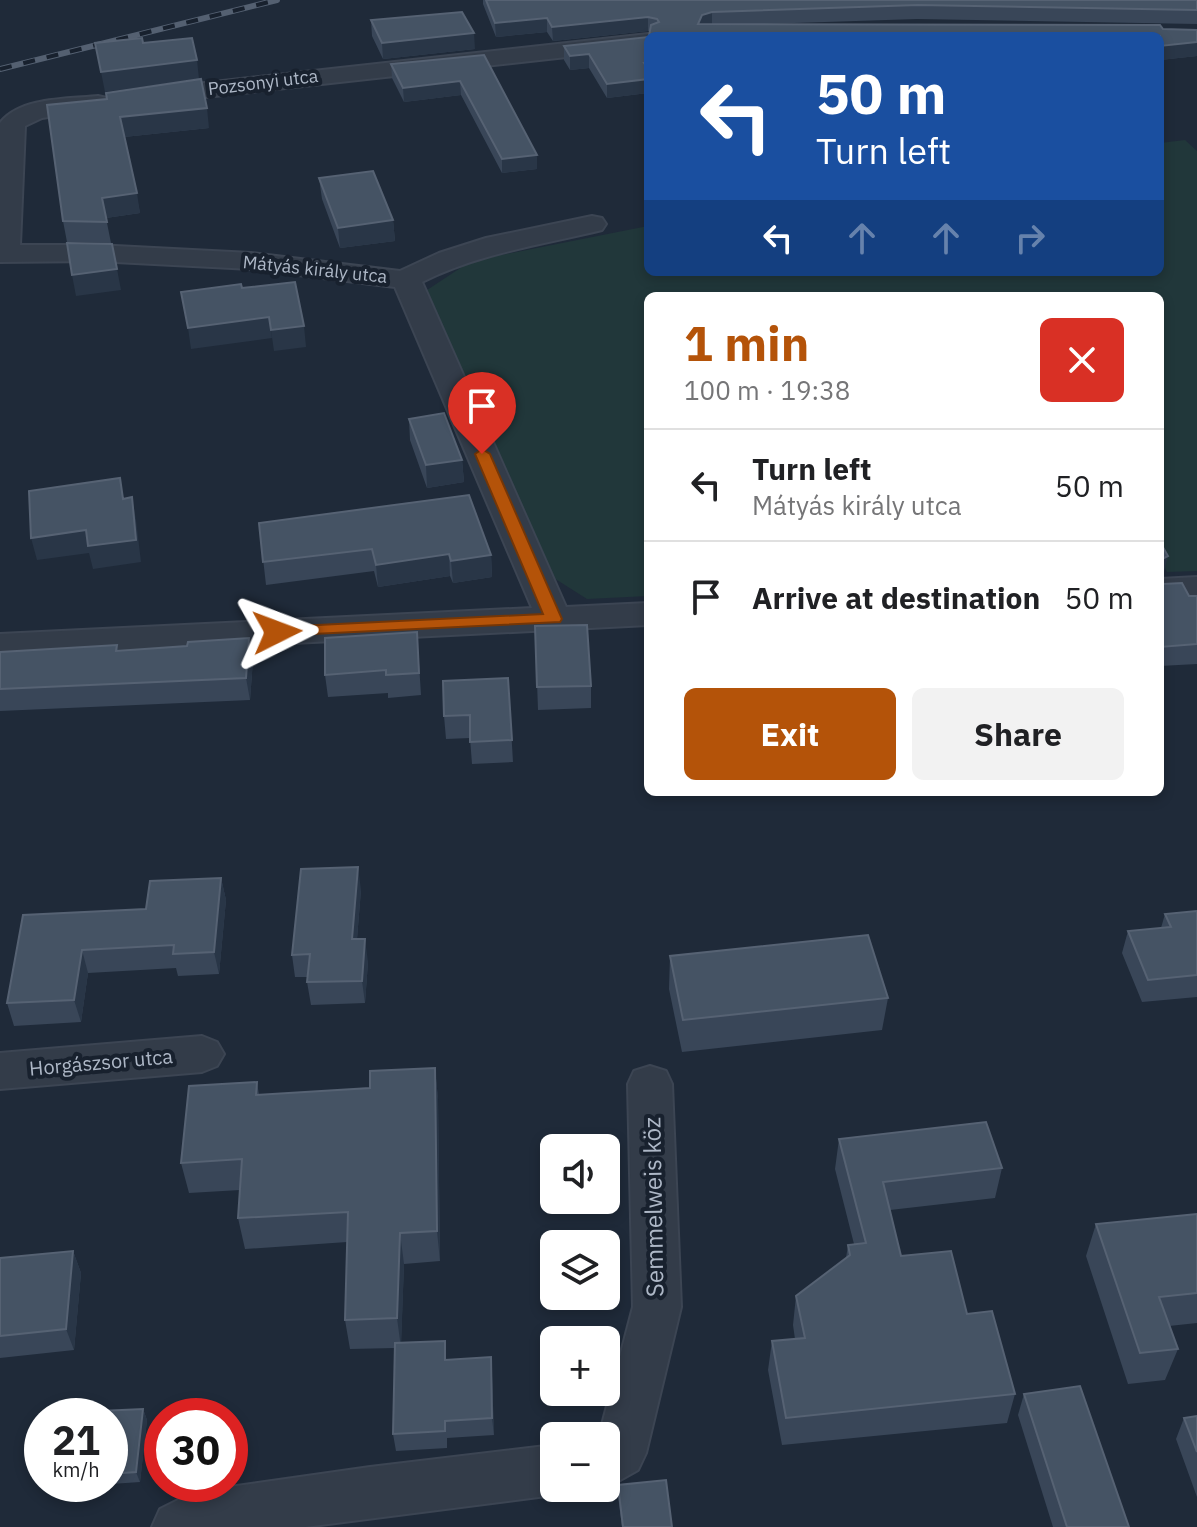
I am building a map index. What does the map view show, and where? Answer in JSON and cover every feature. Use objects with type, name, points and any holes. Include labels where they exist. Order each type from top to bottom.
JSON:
[{"type":"street","name":"Pozsonyi utca","points":[[3,254],[12,124],[16,117],[28,113],[246,84],[644,41]]},
{"type":"street","points":[[404,280],[426,268],[521,236],[592,224]]},
{"type":"street","name":"Mátyás király utca","points":[[3,254],[96,253],[251,261],[404,280],[411,287],[554,619]]},
{"type":"street","points":[[1164,590],[1197,588]]},
{"type":"street","points":[[0,646],[644,614]]},
{"type":"street","name":"Horgászsor utca","points":[[0,1071],[202,1054]]},
{"type":"street","name":"Semmelweis köz","points":[[620,1453],[657,1307],[650,1084]]},
{"type":"street","points":[[179,1527],[194,1518],[540,1472]]},
{"type":"green space","points":[[1185,140],[1197,151],[1197,571],[1167,572],[1164,566],[1164,292],[644,292],[644,596],[587,599],[546,573],[421,294],[471,261],[644,227],[644,276],[1164,276],[1164,143]]},
{"type":"building","points":[[486,0],[1197,0],[1197,10],[918,5],[712,12],[702,15],[698,24],[1160,25],[1163,29],[1197,30],[1197,42],[1164,46],[1164,32],[650,32],[651,25],[659,22],[648,17],[552,27],[547,18],[495,23]]},
{"type":"building","points":[[462,12],[474,33],[382,43],[371,20]]},
{"type":"building","points":[[644,37],[644,79],[607,84],[589,54],[570,56],[564,46]]},
{"type":"building","points":[[142,38],[143,43],[192,38],[197,60],[101,72],[95,43]]},
{"type":"building","points":[[484,55],[537,155],[502,159],[460,81],[403,88],[391,64]]},
{"type":"building","points":[[201,79],[207,108],[120,117],[137,193],[102,198],[107,222],[63,221],[47,105],[107,99],[106,93]]},
{"type":"building","points":[[373,171],[393,220],[338,228],[319,178]]},
{"type":"building","points":[[67,243],[112,244],[117,269],[72,275]]},
{"type":"building","points":[[295,282],[304,326],[271,330],[269,317],[188,328],[181,292],[241,284],[242,288]]},
{"type":"building","points":[[444,413],[462,460],[426,465],[409,419]]},
{"type":"building","points":[[120,478],[123,499],[132,497],[136,540],[88,546],[86,530],[31,538],[29,491]]},
{"type":"building","points":[[469,495],[491,555],[451,561],[449,554],[376,565],[372,549],[263,562],[259,523]]},
{"type":"building","points":[[1182,583],[1189,596],[1197,596],[1197,644],[1164,647],[1164,584]]},
{"type":"building","points":[[587,625],[591,686],[537,687],[535,626]]},
{"type":"building","points":[[417,632],[419,673],[386,675],[386,670],[325,675],[325,638]]},
{"type":"building","points":[[249,638],[246,678],[0,689],[0,652],[117,645],[116,651]]},
{"type":"building","points":[[508,678],[512,740],[470,742],[470,715],[444,716],[443,681]]},
{"type":"building","points":[[358,867],[352,939],[365,939],[362,981],[307,982],[310,954],[292,955],[301,869]]},
{"type":"building","points":[[221,878],[214,952],[173,954],[174,945],[82,950],[74,1000],[7,1003],[23,915],[146,909],[150,881]]},
{"type":"building","points":[[1197,911],[1197,975],[1148,980],[1128,931],[1171,927],[1165,914]]},
{"type":"building","points":[[868,935],[888,998],[683,1020],[670,956]]},
{"type":"building","points":[[435,1068],[437,1231],[400,1233],[397,1318],[345,1320],[348,1212],[238,1218],[242,1159],[181,1163],[189,1086],[257,1082],[256,1095],[370,1088],[370,1071]]},
{"type":"building","points":[[986,1122],[1002,1168],[883,1182],[901,1256],[951,1251],[967,1314],[992,1311],[1015,1394],[786,1418],[772,1341],[805,1338],[796,1296],[850,1255],[848,1245],[866,1243],[839,1139]]},
{"type":"building","points":[[1197,1214],[1197,1293],[1159,1297],[1178,1349],[1140,1353],[1096,1224]]},
{"type":"building","points":[[73,1251],[66,1329],[0,1336],[0,1258]]},
{"type":"building","points":[[445,1341],[445,1360],[491,1357],[492,1418],[445,1421],[445,1431],[393,1434],[395,1343]]},
{"type":"building","points":[[1080,1386],[1129,1527],[1067,1527],[1024,1394]]},
{"type":"building","points":[[143,1409],[136,1472],[128,1473],[128,1410]]},
{"type":"building","points":[[1197,1416],[1197,1452],[1184,1418]]},
{"type":"building","points":[[666,1480],[672,1527],[623,1527],[620,1485]]},
{"type":"railway","points":[[0,69],[277,0]]},
{"type":"route","points":[[277,632],[554,619],[482,454]]}]
